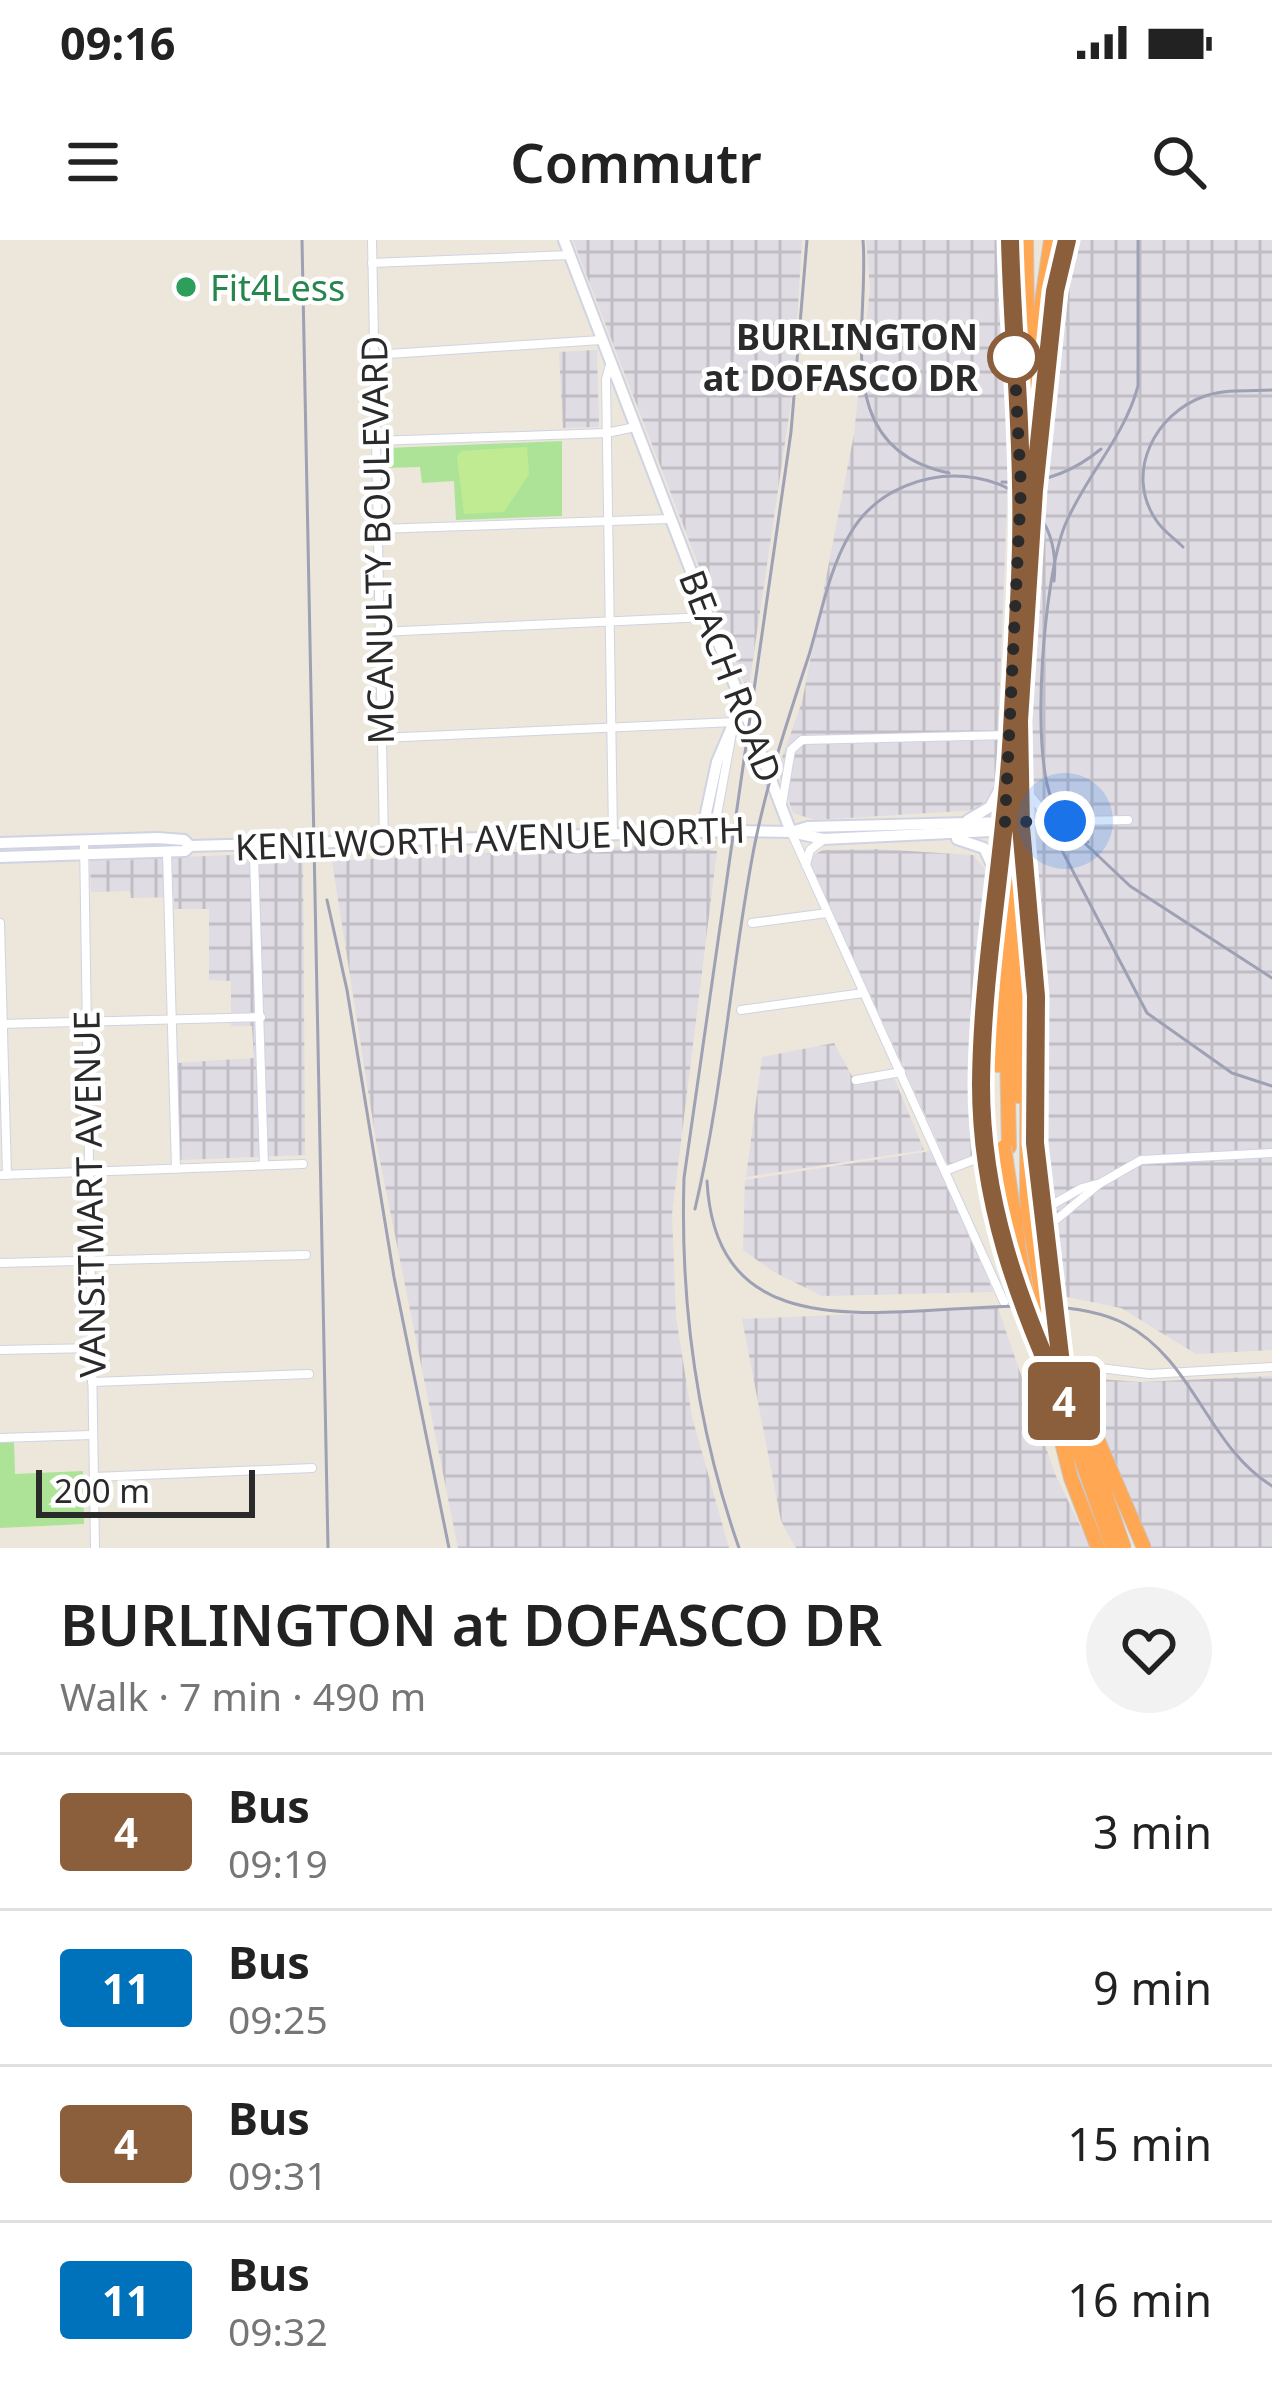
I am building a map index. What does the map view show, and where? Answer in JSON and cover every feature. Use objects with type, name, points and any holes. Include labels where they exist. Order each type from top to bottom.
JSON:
[{"type":"highway","points":[[1027,240],[1033,321],[1011,950],[1018,1242],[1071,1478],[1098,1548]]},
{"type":"highway","points":[[1033,321],[1051,240]]},
{"type":"highway","points":[[1014,1146],[1030,964],[1028,885]]},
{"type":"highway","points":[[988,957],[1014,1146],[1034,1210],[1038,1275],[1060,1368],[1119,1548]]},
{"type":"highway","points":[[1038,1275],[1052,1330],[1144,1548]]},
{"type":"highway","points":[[1027,1291],[1051,1374],[1119,1548]]},
{"type":"main road","name":"BEACH ROAD","points":[[564,240],[791,832]]},
{"type":"main road","points":[[1010,240],[1021,484],[1012,735],[1025,824],[1036,996],[1034,1210],[1043,1230],[1066,1406]]},
{"type":"main road","points":[[1067,240],[1053,308],[1034,490],[1014,769],[988,957],[981,1084],[986,1155],[1023,1312],[1066,1406],[1119,1548]]},
{"type":"main road","points":[[708,832],[716,762],[734,722],[737,694]]},
{"type":"main road","points":[[953,823],[972,819],[990,807],[1014,769]]},
{"type":"main road","name":"KENILWORTH AVENUE NORTH","points":[[791,832],[808,827],[953,823],[1005,827]]},
{"type":"main road","name":"KENILWORTH AVENUE NORTH","points":[[0,843],[167,852],[190,846],[708,832],[791,832],[824,839],[942,836],[1025,824]]},
{"type":"main road","points":[[942,836],[983,848],[993,862],[998,883]]},
{"type":"main road","name":"KENILWORTH AVENUE NORTH","points":[[0,857],[158,838],[184,840],[190,846]]},
{"type":"street","name":"MCANULTY BOULEVARD","points":[[372,240],[384,841]]},
{"type":"street","points":[[372,263],[570,255]]},
{"type":"street","points":[[373,355],[602,340]]},
{"type":"street","points":[[610,363],[606,379],[613,836]]},
{"type":"street","points":[[376,441],[607,433],[635,427]]},
{"type":"street","points":[[378,529],[669,519]]},
{"type":"street","points":[[380,632],[707,617]]},
{"type":"street","points":[[382,738],[734,722]]},
{"type":"street","points":[[782,806],[790,750],[802,740],[1012,735]]},
{"type":"street","points":[[1014,769],[1035,805],[1070,821]]},
{"type":"street","name":"KENILWORTH AVENUE NORTH","points":[[1025,824],[1129,820]]},
{"type":"street","name":"BEACH ROAD","points":[[791,832],[1004,1302]]},
{"type":"street","points":[[806,867],[810,850],[824,839]]},
{"type":"street","name":"VANSITMART AVENUE","points":[[84,847],[95,1548]]},
{"type":"street","points":[[167,852],[176,1169]]},
{"type":"street","points":[[254,856],[264,1165]]},
{"type":"street","points":[[752,923],[826,913]]},
{"type":"street","points":[[0,922],[3,1175],[303,1164]]},
{"type":"street","points":[[741,1010],[863,993]]},
{"type":"street","points":[[1,1024],[261,1017]]},
{"type":"street","points":[[856,1080],[901,1072]]},
{"type":"street","points":[[1000,1226],[1021,1233],[1043,1230],[1099,1184],[1141,1160],[1272,1154]]},
{"type":"street","points":[[945,1171],[986,1155]]},
{"type":"street","points":[[1000,1226],[1099,1184]]},
{"type":"street","points":[[0,1263],[305,1255]]},
{"type":"street","points":[[0,1351],[94,1348]]},
{"type":"street","points":[[1046,1360],[1149,1374],[1272,1367]]},
{"type":"street","points":[[92,1382],[309,1374]]},
{"type":"street","points":[[0,1438],[91,1435]]},
{"type":"street","points":[[94,1477],[312,1468]]},
{"type":"shaded area","points":[[573,240],[802,240],[793,388],[748,693]]},
{"type":"shaded area","points":[[866,240],[1003,240],[1009,451],[996,784],[978,810],[815,820],[793,813],[778,769],[802,702],[854,434],[870,288]]},
{"type":"shaded area","points":[[1079,240],[1272,240],[1272,1350],[1196,1354],[1121,1308],[1062,1296],[1045,1148],[1032,849],[1038,837],[1037,800],[1028,777],[1042,481],[1055,406],[1063,289]]},
{"type":"shaded area","points":[[597,350],[599,427],[563,428],[559,352]]},
{"type":"shaded area","points":[[658,845],[717,851],[672,1214],[676,1317],[692,1417],[729,1548],[458,1548],[376,1141],[332,861]]},
{"type":"shaded area","points":[[823,850],[973,855],[986,870],[974,1011],[974,1107],[982,1161],[967,1159],[950,1169],[810,863],[810,857]]},
{"type":"shaded area","points":[[303,852],[305,1155],[180,1160],[176,1063],[254,1058],[252,1026],[231,1026],[231,981],[209,980],[209,909],[174,909],[174,897],[91,892],[90,861]]},
{"type":"shaded area","points":[[834,1043],[852,1076],[892,1073],[924,1150],[746,1177],[762,1057]]},
{"type":"shaded area","points":[[938,1150],[993,1292],[822,1296],[743,1250],[745,1180]]},
{"type":"shaded area","points":[[998,1308],[1055,1474],[1091,1548],[796,1548],[781,1521],[742,1319]]},
{"type":"shaded area","points":[[1272,1376],[1272,1548],[1137,1548],[1120,1509],[1084,1378],[1141,1382]]},
{"type":"green space","points":[[562,441],[562,516],[456,520],[454,481],[422,483],[420,467],[383,468],[382,453],[387,448]]},
{"type":"green space","points":[[527,447],[529,474],[504,512],[464,514],[457,457],[461,451]]},
{"type":"green space","points":[[14,1442],[15,1474],[83,1471],[84,1524],[0,1528],[0,1443]]},
{"type":"railway","points":[[302,240],[328,1548]]},
{"type":"railway","points":[[739,1548],[712,1457],[694,1366],[685,1273],[684,1178],[791,432],[807,240]]},
{"type":"railway","points":[[863,240],[861,344],[870,411],[885,438],[911,459],[949,473]]},
{"type":"railway","points":[[1088,842],[1058,813],[1045,776],[1042,663],[1051,583],[1065,525],[1124,422],[1138,386],[1138,240]]},
{"type":"railway","points":[[1183,547],[1159,524],[1143,483],[1144,465],[1159,430],[1187,404],[1205,396],[1272,390]]},
{"type":"railway","points":[[1002,482],[1055,476],[1101,449]]},
{"type":"railway","points":[[695,1209],[759,823],[831,577],[850,534],[874,505],[906,486],[941,477],[976,478],[1009,489],[1035,510],[1051,541],[1054,581]]},
{"type":"railway","points":[[1045,806],[1055,837],[1147,1013],[1232,1073],[1272,1086]]},
{"type":"railway","points":[[1073,832],[1130,886],[1272,978]]},
{"type":"railway","points":[[327,900],[347,990],[394,1277],[449,1548]]},
{"type":"railway","points":[[707,1181],[723,1249],[760,1289],[812,1308],[874,1313],[1009,1306],[1072,1309],[1125,1324],[1168,1359],[1232,1449],[1272,1486]]},
{"type":"bus line","name":"4","points":[[1010,240],[1021,487],[1012,735],[988,957],[981,1084],[989,1179],[1019,1299],[1066,1406],[1035,1143],[1036,996],[1021,827],[1019,721],[1034,490],[1055,291],[1067,240]]},
{"type":"place","name":"Fit4Less","points":[[186,287]]},
{"type":"place","name":"BURLINGTON at DOFASCO DR","points":[[1014,357]]},
{"type":"route","points":[[1014,357],[1014,352],[1021,487],[1005,822],[1065,821]]}]
